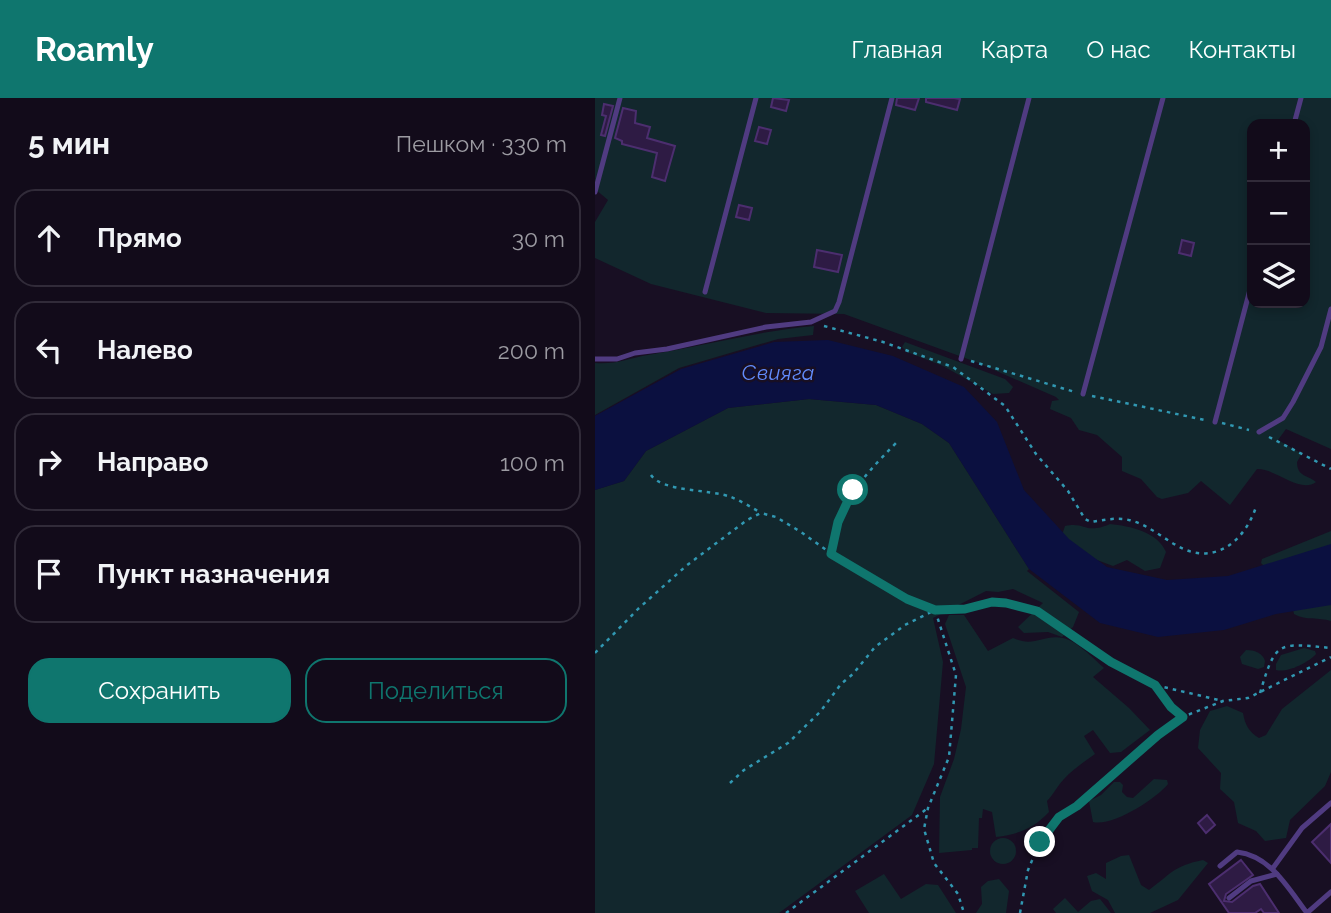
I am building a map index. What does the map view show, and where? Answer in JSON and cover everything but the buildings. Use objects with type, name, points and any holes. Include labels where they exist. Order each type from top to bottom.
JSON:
[{"type":"lane","points":[[595,191],[620,98]]},
{"type":"lane","points":[[705,292],[756,98]]},
{"type":"lane","points":[[595,359],[617,359],[766,327],[811,322],[835,311],[892,98]]},
{"type":"lane","points":[[961,359],[1029,98]]},
{"type":"lane","points":[[1083,394],[1163,98]]},
{"type":"lane","points":[[1295,119],[1301,98]]},
{"type":"lane","points":[[1215,422],[1247,301]]},
{"type":"lane","points":[[1259,432],[1283,418],[1293,402],[1321,347],[1331,309]]},
{"type":"lane","points":[[1229,898],[1251,881],[1275,871],[1302,828],[1331,803]]},
{"type":"lane","points":[[1220,866],[1237,852],[1252,854],[1275,871],[1307,913],[1331,892]]},
{"type":"path","points":[[811,322],[883,342],[953,368],[1005,406],[1036,454],[1068,491],[1085,519],[1091,522],[1108,519],[1129,520],[1192,552],[1210,553],[1227,548],[1241,536],[1250,525],[1256,508]]},
{"type":"path","points":[[961,359],[1083,394],[1259,432],[1331,469]]},
{"type":"path","points":[[831,554],[838,522],[853,490],[897,442]]},
{"type":"path","points":[[650,475],[664,485],[730,497],[784,522],[831,554],[907,599],[935,610],[965,609],[992,602],[1037,611],[1111,662],[1155,685],[1223,701]]},
{"type":"path","points":[[595,653],[686,566],[747,520],[761,513]]},
{"type":"path","points":[[730,783],[744,770],[787,743],[820,712],[875,647],[905,625],[935,610]]},
{"type":"path","points":[[935,610],[956,675],[949,757],[928,808],[923,829],[934,863],[958,894],[964,913]]},
{"type":"path","points":[[1260,692],[1270,660],[1280,649],[1293,645],[1331,648]]},
{"type":"path","points":[[1020,913],[1028,870],[1040,842],[1059,817],[1077,806],[1158,735],[1183,717],[1223,701],[1248,698],[1331,657]]},
{"type":"path","points":[[1155,685],[1171,707],[1183,717]]},
{"type":"path","points":[[786,913],[928,808]]},
{"type":"shaded area","points":[[595,98],[1331,98],[1331,449],[1286,429],[1278,440],[1299,452],[1301,455],[1297,467],[1303,475],[1316,482],[1303,485],[1257,469],[1230,505],[1201,481],[1188,493],[1162,499],[1141,479],[1122,471],[1122,457],[1097,435],[1079,430],[1071,418],[1050,409],[1052,401],[1059,400],[1056,397],[976,362],[844,314],[766,313],[651,284],[595,258],[595,222],[608,200],[595,189]]},
{"type":"shaded area","points":[[814,326],[813,335],[778,339],[679,368],[595,415],[595,363],[615,362],[752,335]]},
{"type":"shaded area","points":[[905,342],[1005,379],[1013,387],[1009,393],[993,394],[943,366],[907,352],[902,347]]},
{"type":"shaded area","points":[[809,399],[876,405],[922,424],[949,443],[1029,569],[1027,571],[1079,612],[1073,627],[1062,637],[1048,632],[1024,633],[1018,627],[1043,603],[1013,589],[986,591],[933,618],[943,662],[934,764],[912,815],[779,913],[595,913],[595,490],[624,481],[646,451],[728,408]]},
{"type":"shaded area","points":[[1110,524],[1134,528],[1157,539],[1166,552],[1160,568],[1145,571],[1127,560],[1113,566],[1089,557],[1062,535],[1065,526],[1095,528]]},
{"type":"shaded area","points":[[1331,531],[1331,549],[1267,569],[1261,563],[1262,559]]},
{"type":"shaded area","points":[[1331,601],[1331,621],[1294,614],[1293,609]]},
{"type":"shaded area","points":[[949,615],[964,615],[988,651],[1013,638],[1027,642],[1056,637],[1074,643],[1104,668],[1093,677],[1150,730],[1121,752],[1110,753],[1093,730],[1084,736],[1095,754],[1062,782],[1047,801],[1049,812],[1037,823],[1019,832],[996,837],[992,812],[983,809],[982,818],[979,818],[978,848],[939,853],[940,797],[954,759],[966,687],[945,624]]},
{"type":"shaded area","points":[[1304,648],[1315,651],[1316,654],[1297,666],[1276,670],[1281,655]]},
{"type":"shaded area","points":[[1246,650],[1255,651],[1262,656],[1264,667],[1258,669],[1242,664],[1240,657]]},
{"type":"shaded area","points":[[1331,670],[1331,772],[1325,786],[1290,820],[1286,838],[1265,841],[1256,831],[1238,823],[1234,802],[1220,789],[1221,773],[1198,748],[1200,730],[1210,711],[1227,706],[1243,713],[1248,728],[1256,736],[1259,738],[1266,735],[1282,709]]},
{"type":"shaded area","points":[[1154,779],[1167,780],[1168,784],[1154,797],[1122,816],[1093,822],[1089,801],[1101,795],[1114,782],[1120,782],[1123,785],[1122,792],[1133,798]]},
{"type":"shaded area","points":[[1003,838],[1012,842],[1016,851],[1012,860],[1003,864],[994,860],[990,851],[994,842]]},
{"type":"shaded area","points":[[1129,855],[1141,885],[1149,890],[1179,868],[1203,860],[1208,863],[1178,900],[1150,913],[1115,913],[1108,900],[1092,891],[1087,876],[1096,873],[1106,879],[1106,863]]},
{"type":"shaded area","points":[[884,874],[901,899],[926,884],[938,885],[956,913],[869,913],[855,891]]},
{"type":"shaded area","points":[[999,879],[1009,891],[1006,913],[976,913],[982,904],[981,887],[988,881]]},
{"type":"shaded area","points":[[1065,898],[1078,912],[1091,901],[1100,899],[1111,913],[1056,913],[1053,909]]},
{"type":"water","name":"Свияга","points":[[828,340],[893,356],[964,387],[997,422],[1024,490],[1069,539],[1107,567],[1167,580],[1228,576],[1331,544],[1331,605],[1276,614],[1224,630],[1158,637],[1100,623],[1029,569],[949,443],[922,424],[876,405],[809,399],[728,408],[646,451],[624,481],[595,490],[595,416],[681,369],[774,342]]},
{"type":"route","points":[[853,490],[838,522],[831,554],[907,599],[935,610],[965,609],[992,602],[1037,611],[1111,662],[1155,685],[1171,707],[1183,717],[1158,735],[1077,806],[1059,817],[1040,842]]}]
